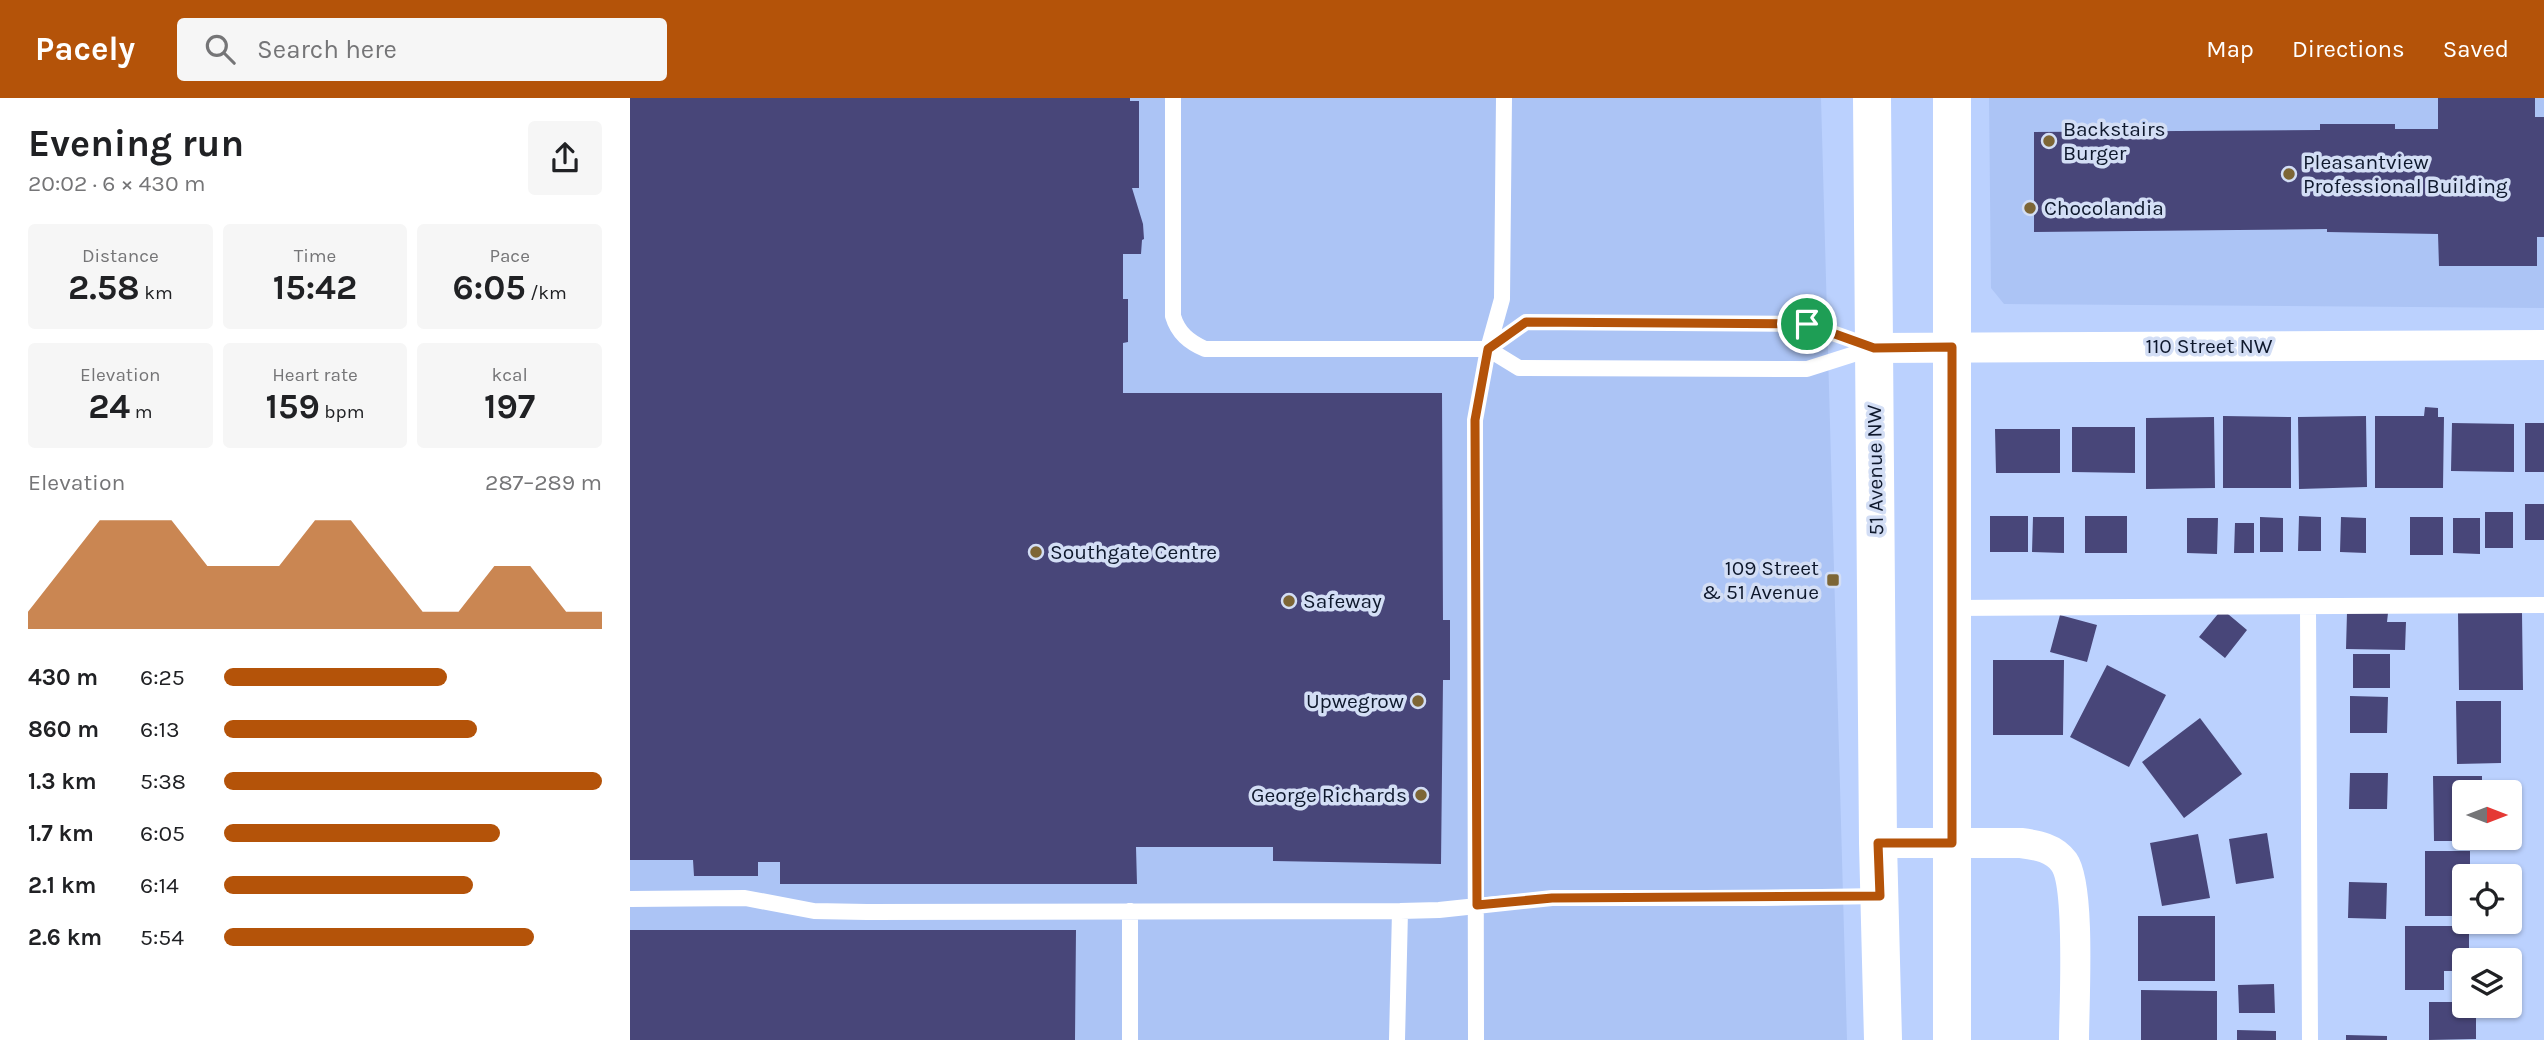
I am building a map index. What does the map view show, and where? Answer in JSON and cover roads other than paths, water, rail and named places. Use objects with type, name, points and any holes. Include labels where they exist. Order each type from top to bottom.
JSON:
[{"type":"main road","name":"51 Avenue NW","points":[[1872,98],[1878,843],[1883,1040]]},
{"type":"main road","points":[[1952,98],[1952,1040]]},
{"type":"street","name":"110 Street NW","points":[[1874,348],[2544,345]]},
{"type":"street","points":[[1878,843],[2021,842],[2038,845],[2062,859],[2069,870],[2074,894],[2074,1040]]},
{"type":"lane","points":[[1174,98],[1172,301],[1176,327],[1187,338],[1205,349],[1488,349],[1519,368],[1807,369],[1874,348]]},
{"type":"lane","points":[[1476,1040],[1474,433],[1488,349],[1502,299],[1504,98]]},
{"type":"lane","points":[[1488,349],[1526,322],[1807,324],[1874,348]]},
{"type":"lane","points":[[1952,608],[2544,605]]},
{"type":"lane","points":[[2308,608],[2310,1040]]},
{"type":"lane","points":[[630,899],[745,898],[828,911],[1400,911],[1552,898],[1880,896]]},
{"type":"lane","points":[[1130,911],[1130,1040]]},
{"type":"lane","points":[[1397,1040],[1400,911]]},
{"type":"place","name":"Backstairs Burger","points":[[2049,141]]},
{"type":"place","name":"Pleasantview Professional Building","points":[[2289,174]]},
{"type":"place","name":"Chocolandia","points":[[2030,208]]},
{"type":"place","name":"Southgate Centre","points":[[1036,552]]},
{"type":"place","name":"109 Street & 51 Avenue","points":[[1833,580]]},
{"type":"place","name":"Safeway","points":[[1289,601]]},
{"type":"place","name":"Upwegrow","points":[[1418,701]]},
{"type":"place","name":"George Richards","points":[[1421,795]]}]
